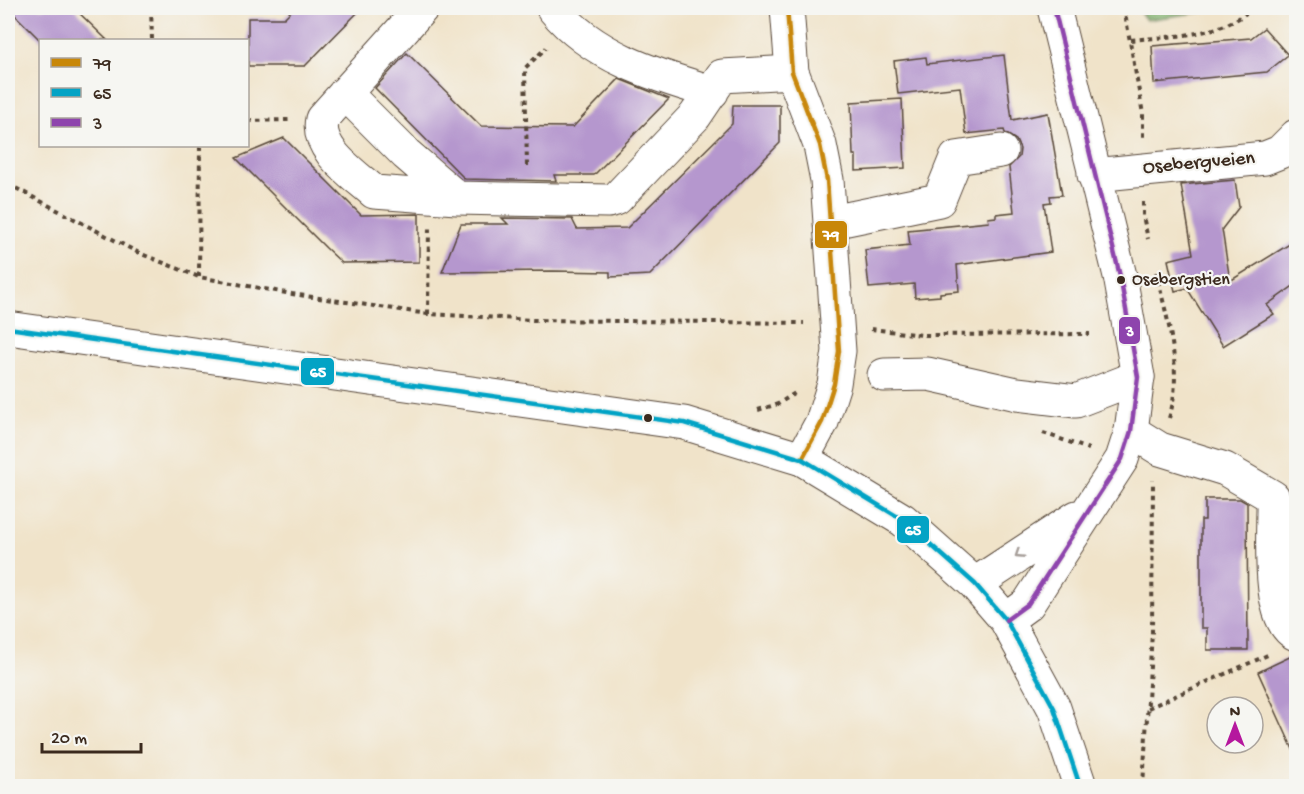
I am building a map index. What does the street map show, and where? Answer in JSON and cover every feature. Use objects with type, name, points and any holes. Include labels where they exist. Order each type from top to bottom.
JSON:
[{"type":"street","points":[[422,8],[322,119],[319,129],[324,144],[374,192],[528,200],[616,199],[677,136],[725,74],[792,72]]},
{"type":"street","points":[[787,8],[792,72],[820,145],[832,222],[839,351],[834,384],[822,422],[802,459]]},
{"type":"street","points":[[1006,620],[1028,604],[1122,459],[1131,431],[1138,377],[1120,276],[1054,8]]},
{"type":"street","points":[[561,17],[621,60],[668,79],[712,92]]},
{"type":"street","points":[[345,93],[406,153],[444,197]]},
{"type":"street","name":"Osebergveien","points":[[1094,176],[1144,168],[1265,158],[1280,152],[1296,136]]},
{"type":"street","points":[[832,222],[939,200],[956,158],[1001,151]]},
{"type":"street","points":[[8,328],[684,423],[802,459],[903,520],[975,584],[1006,620],[1054,708],[1080,786]]},
{"type":"street","points":[[884,375],[928,374],[1017,394],[1076,401],[1138,377]]},
{"type":"street","points":[[1131,431],[1160,449],[1225,469],[1273,497],[1275,602],[1283,624],[1286,642]]},
{"type":"street","points":[[975,584],[1086,512]]},
{"type":"path","points":[[151,8],[152,39]]},
{"type":"path","points":[[1124,8],[1143,114],[1143,216],[1150,246]]},
{"type":"path","points":[[1131,40],[1219,28],[1244,15],[1252,8]]},
{"type":"path","points":[[528,200],[525,68],[561,17]]},
{"type":"path","points":[[249,121],[322,119]]},
{"type":"path","points":[[199,276],[200,147]]},
{"type":"path","points":[[8,184],[139,253],[199,276],[292,294],[428,314],[534,320],[808,323]]},
{"type":"path","points":[[428,314],[444,197]]},
{"type":"path","points":[[1143,786],[1154,553],[1153,479],[1173,406],[1175,362],[1155,267]]},
{"type":"path","points":[[860,327],[922,335],[1090,334]]},
{"type":"path","points":[[754,412],[778,404],[798,391]]},
{"type":"path","points":[[1148,708],[1286,642]]},
{"type":"green space","points":[[1137,8],[1228,8],[1146,20]]},
{"type":"building","points":[[8,8],[74,8],[106,39],[39,39]]},
{"type":"building","points":[[294,8],[362,8],[305,66],[249,66],[248,18],[284,18]]},
{"type":"building","points":[[1264,28],[1288,55],[1267,72],[1154,83],[1152,46],[1251,38]]},
{"type":"building","points":[[407,53],[481,126],[573,127],[619,79],[669,99],[594,175],[554,175],[556,181],[465,179],[375,88]]},
{"type":"building","points":[[1004,55],[1012,120],[1048,113],[1062,195],[1050,196],[1051,202],[1044,203],[1051,252],[957,265],[959,291],[940,293],[940,296],[915,298],[914,284],[869,288],[865,250],[910,245],[908,230],[989,222],[988,218],[996,217],[996,214],[1014,212],[1009,167],[1019,157],[1020,149],[1016,140],[1004,130],[966,134],[960,87],[898,94],[894,61],[926,57],[927,64]]},
{"type":"building","points":[[902,99],[905,168],[856,171],[856,155],[853,155],[851,102]]},
{"type":"building","points":[[733,105],[780,105],[780,143],[650,275],[610,277],[610,272],[553,271],[442,272],[461,224],[508,224],[502,218],[572,219],[577,229],[627,228],[732,124]]},
{"type":"building","points":[[284,138],[361,215],[419,214],[419,262],[342,263],[236,158]]},
{"type":"building","points":[[1235,180],[1239,207],[1222,229],[1230,281],[1296,240],[1296,284],[1267,305],[1274,314],[1223,346],[1187,288],[1175,291],[1168,260],[1193,254],[1181,185]]},
{"type":"building","points":[[1205,499],[1240,499],[1247,503],[1248,650],[1207,650],[1207,628],[1201,628],[1201,520],[1205,520]]},
{"type":"building","points":[[1296,654],[1296,756],[1258,672]]},
{"type":"transit line","name":"79","points":[[787,8],[792,72],[820,145],[827,180],[839,351],[834,384],[822,422],[802,459]]},
{"type":"transit line","name":"3","points":[[1006,620],[1028,604],[1122,459],[1131,431],[1138,377],[1120,276],[1054,8]]},
{"type":"transit line","name":"65","points":[[8,328],[684,423],[802,459],[903,520],[975,584],[1006,620],[1054,708],[1080,786]]},
{"type":"place","name":"Osebergstien","points":[[1121,280]]}]
